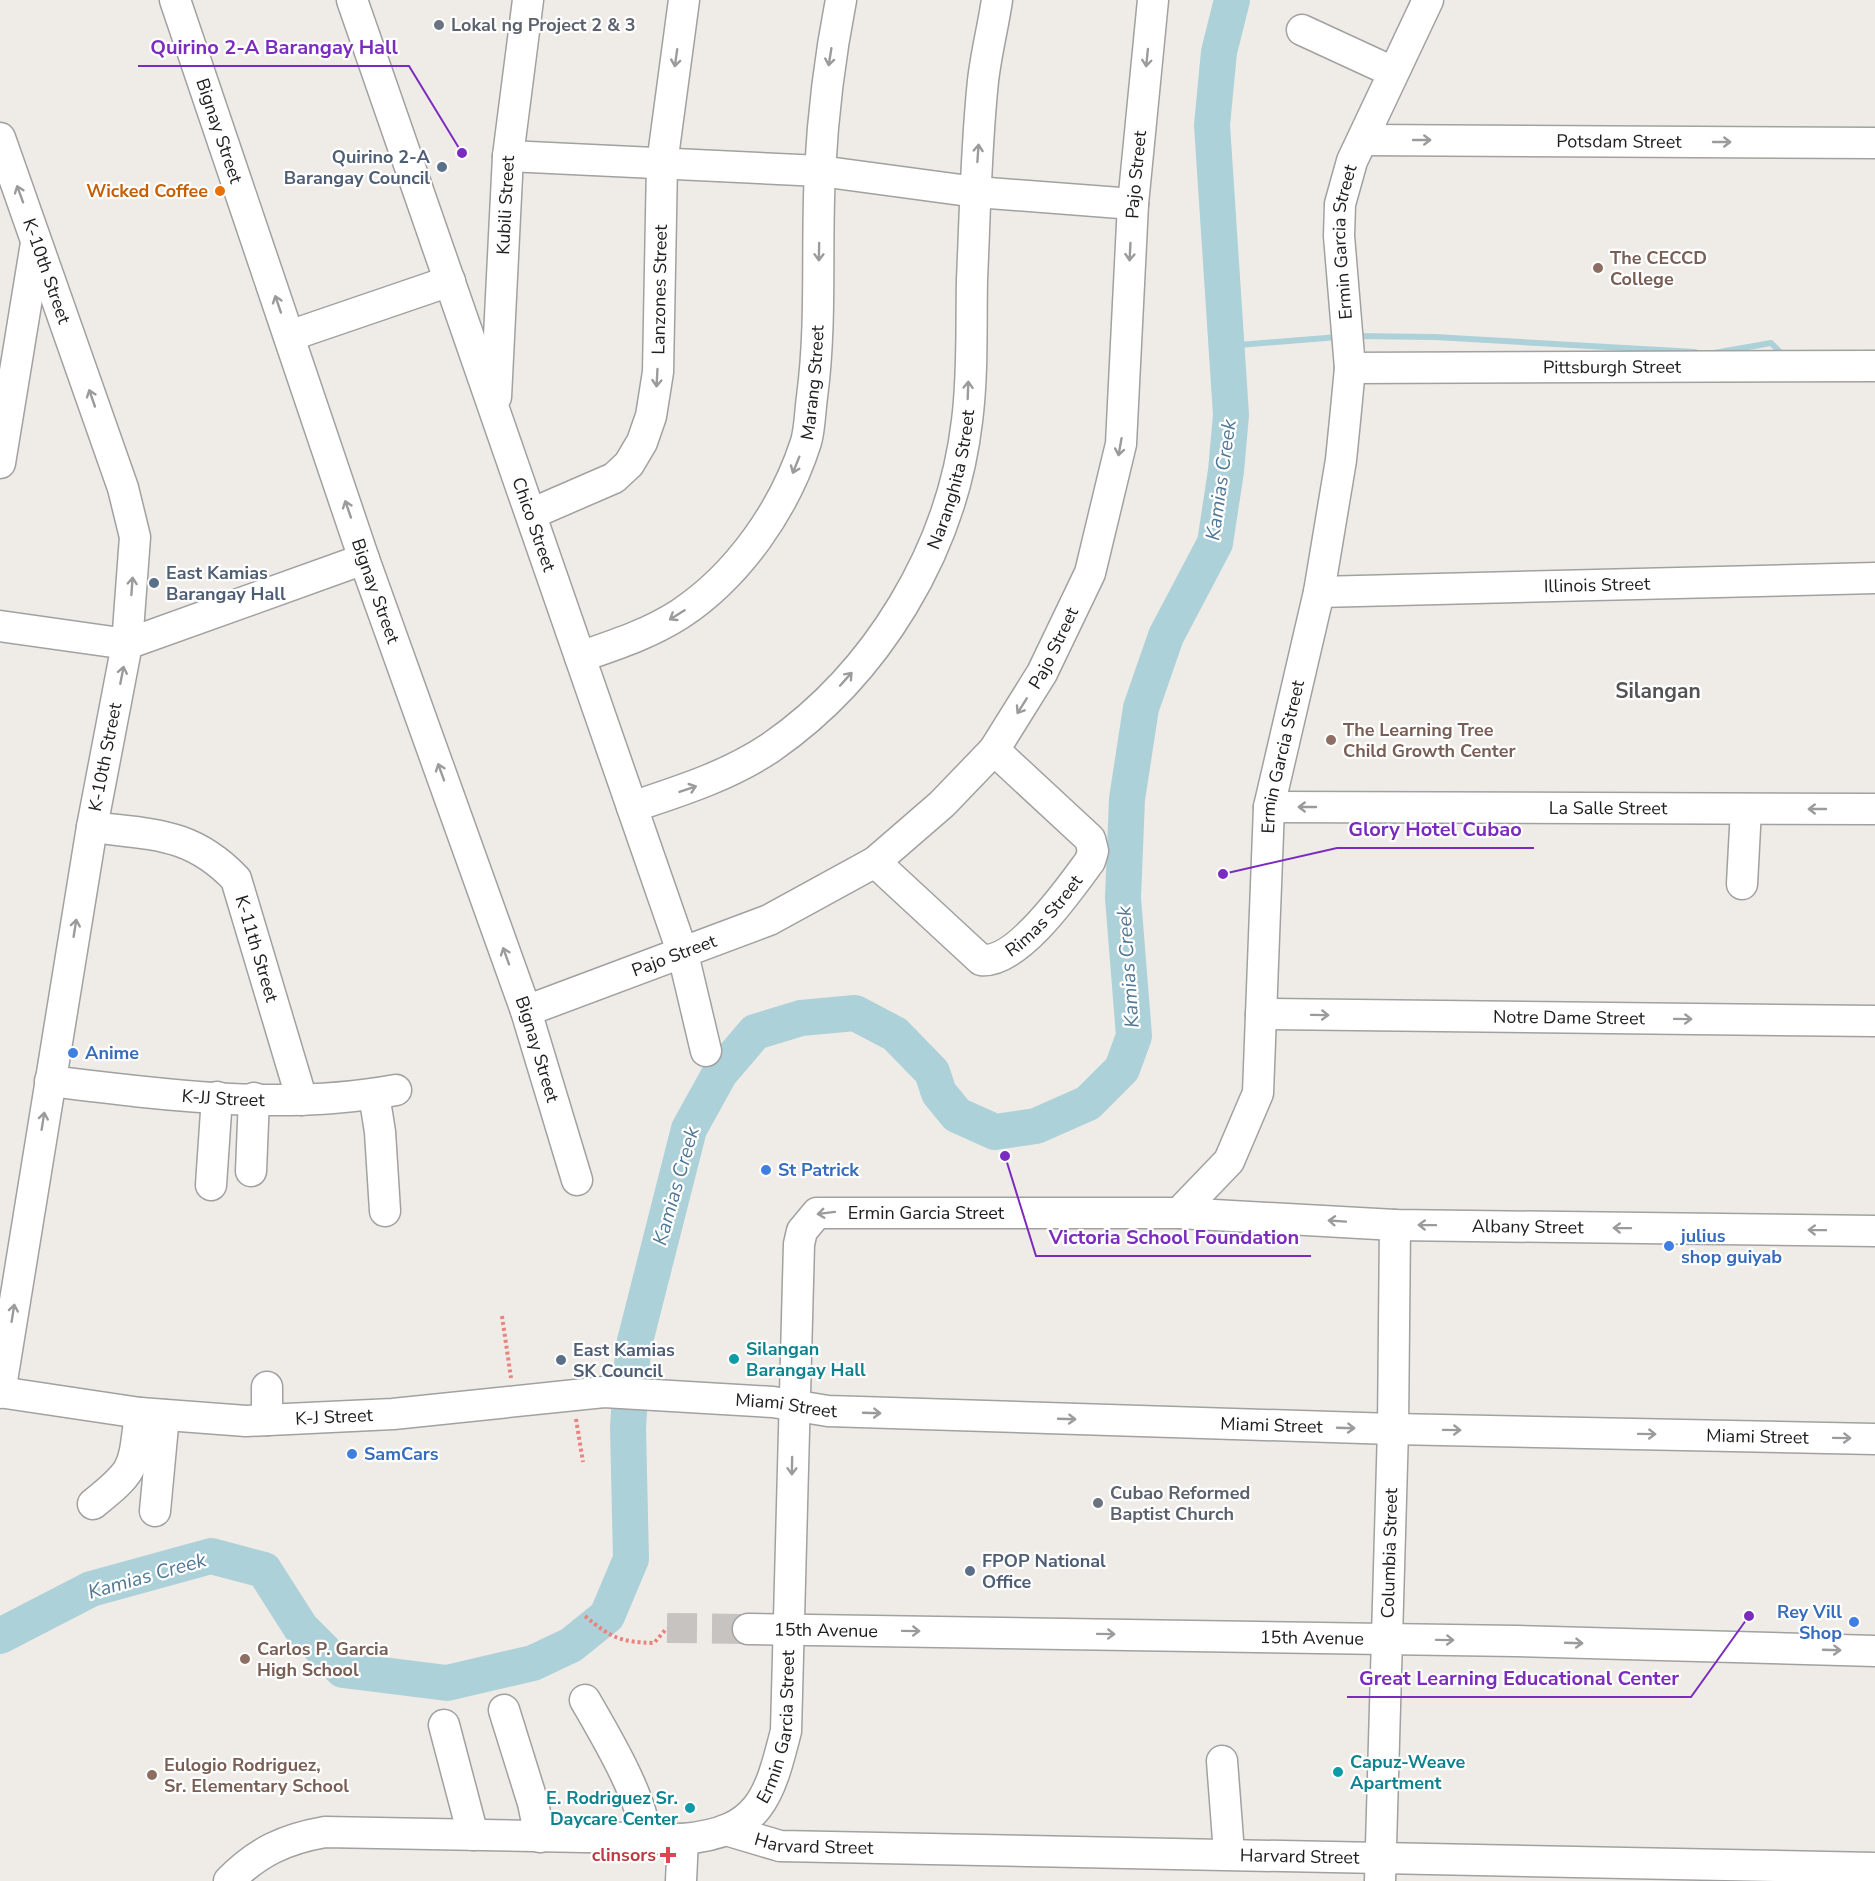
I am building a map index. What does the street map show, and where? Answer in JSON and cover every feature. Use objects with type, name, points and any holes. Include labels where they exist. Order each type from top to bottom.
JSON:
[{"type":"street","name":"Bignay Street","points":[[175,0],[364,559],[526,1011],[577,1180]]},
{"type":"street","name":"Chico Street","points":[[352,0],[683,954],[706,1051]]},
{"type":"street","name":"Kubili Street","points":[[495,412],[508,156],[528,0]]},
{"type":"street","name":"Lanzones Street","points":[[531,514],[614,478],[629,464],[642,442],[651,416],[657,382],[662,164],[684,0]]},
{"type":"street","name":"Marang Street","points":[[580,657],[634,638],[680,613],[729,571],[757,538],[784,496],[807,440],[818,355],[820,171],[829,60],[841,0]]},
{"type":"street","name":"Naranghita Street","points":[[632,807],[708,782],[770,748],[837,690],[880,641],[917,583],[948,508],[967,421],[976,192],[984,81],[997,0]]},
{"type":"street","name":"Pajo Street","points":[[526,1011],[770,920],[874,862],[942,804],[994,750],[1042,673],[1090,573],[1121,444],[1132,204],[1153,0]]},
{"type":"street","name":"Ermin Garcia Street","points":[[229,1881],[252,1859],[272,1846],[295,1837],[325,1832],[683,1839],[709,1836],[746,1820],[766,1796],[773,1783],[786,1731],[793,1407],[799,1244],[802,1231],[817,1213],[1179,1213],[1215,1179],[1229,1161],[1258,1093],[1269,807],[1319,592],[1341,460],[1350,368],[1339,236],[1340,204],[1352,161],[1364,140],[1393,72],[1428,0]]},
{"type":"street","points":[[1302,30],[1393,72]]},
{"type":"street","name":"K-10th Street","points":[[0,138],[123,488],[135,537],[128,644],[92,827],[0,1392]]},
{"type":"street","name":"Potsdam Street","points":[[1364,140],[1875,143]]},
{"type":"street","points":[[508,156],[820,171],[976,192],[1132,204]]},
{"type":"street","points":[[0,463],[37,240]]},
{"type":"street","points":[[289,336],[450,281]]},
{"type":"street","name":"Pittsburgh Street","points":[[1350,368],[1875,366]]},
{"type":"street","points":[[0,626],[128,644],[364,559]]},
{"type":"street","name":"Illinois Street","points":[[1319,592],[1875,578]]},
{"type":"street","name":"Rimas Street","points":[[874,862],[981,960],[992,961],[1000,957],[1045,922],[1090,861],[1093,851],[1089,839],[994,750]]},
{"type":"street","name":"La Salle Street","points":[[1269,807],[1875,809]]},
{"type":"street","points":[[1742,884],[1746,809]]},
{"type":"street","name":"K-11th Street","points":[[92,827],[167,837],[192,845],[215,857],[236,879],[302,1100]]},
{"type":"street","name":"Notre Dame Street","points":[[1262,1014],[1875,1021]]},
{"type":"street","name":"K-JJ Street","points":[[50,1082],[176,1097],[302,1100],[385,1092],[380,1132],[385,1211]]},
{"type":"street","points":[[211,1185],[216,1097]]},
{"type":"street","points":[[251,1171],[254,1098]]},
{"type":"street","name":"Albany Street","points":[[1179,1213],[1395,1225],[1875,1231]]},
{"type":"street","name":"Columbia Street","points":[[1380,1868],[1393,1429],[1395,1225]]},
{"type":"street","points":[[267,1388],[267,1420]]},
{"type":"street","name":"K-J Street","points":[[0,1392],[152,1414],[267,1420],[393,1414],[604,1392],[669,1395]]},
{"type":"street","name":"Miami Street","points":[[669,1395],[773,1402],[793,1407],[840,1412],[1393,1429],[1875,1439]]},
{"type":"street","points":[[93,1504],[124,1480],[132,1468],[152,1414]]},
{"type":"street","points":[[152,1414],[155,1511]]},
{"type":"street","name":"15th Avenue","points":[[748,1629],[1387,1639],[1875,1651]]},
{"type":"street","points":[[585,1700],[622,1769],[645,1826],[645,1837]]},
{"type":"street","points":[[504,1710],[533,1803],[540,1837]]},
{"type":"street","points":[[444,1725],[473,1835]]},
{"type":"street","points":[[1222,1761],[1229,1853]]},
{"type":"street","name":"Harvard Street","points":[[726,1830],[780,1846],[1229,1853],[1380,1868],[1875,1868]]},
{"type":"street","points":[[681,1881],[683,1839]]},
{"type":"path","points":[[502,1316],[512,1380],[502,1382]]},
{"type":"path","points":[[566,1420],[577,1419],[583,1462]]},
{"type":"path","points":[[585,1616],[605,1634],[626,1642],[654,1643],[667,1628]]},
{"type":"waterway","name":"Kamias Creek","points":[[0,1636],[91,1589],[211,1556],[264,1570],[301,1628],[343,1670],[447,1683],[533,1663],[571,1645],[607,1616],[631,1559],[628,1428],[633,1349],[689,1129],[720,1073],[755,1032],[801,1018],[855,1013],[895,1034],[932,1072],[939,1093],[957,1115],[995,1132],[1036,1126],[1088,1103],[1122,1069],[1134,1036],[1123,898],[1127,799],[1141,708],[1166,636],[1215,543],[1226,471],[1231,415],[1212,125],[1219,52],[1232,0]]},
{"type":"waterway","points":[[1354,336],[1435,337],[1695,352]]},
{"type":"waterway","points":[[1226,346],[1338,337]]},
{"type":"waterway","points":[[1714,353],[1771,343],[1784,356]]},
{"type":"tunnel","points":[[667,1628],[748,1629]]},
{"type":"place","name":"Lokal ng Project 2 & 3","points":[[439,25]]},
{"type":"place","name":"Quirino 2-A Barangay Hall","points":[[462,153]]},
{"type":"place","name":"Quirino 2-A Barangay Council","points":[[442,167]]},
{"type":"place","name":"Wicked Coffee","points":[[220,191]]},
{"type":"place","name":"The CECCD College","points":[[1598,268]]},
{"type":"place","name":"East Kamias Barangay Hall","points":[[154,583]]},
{"type":"place","name":"The Learning Tree Child Growth Center","points":[[1331,740]]},
{"type":"place","name":"Glory Hotel Cubao","points":[[1223,874]]},
{"type":"place","name":"Anime","points":[[73,1053]]},
{"type":"place","name":"Victoria School Foundation","points":[[1005,1156]]},
{"type":"place","name":"St Patrick","points":[[766,1170]]},
{"type":"place","name":"julius shop guiyab","points":[[1669,1246]]},
{"type":"place","name":"Silangan Barangay Hall","points":[[734,1359]]},
{"type":"place","name":"East Kamias SK Council","points":[[561,1360]]},
{"type":"place","name":"SamCars","points":[[352,1454]]},
{"type":"place","name":"Cubao Reformed Baptist Church","points":[[1098,1503]]},
{"type":"place","name":"FPOP National Office","points":[[970,1571]]},
{"type":"place","name":"Great Learning Educational Center","points":[[1749,1616]]},
{"type":"place","name":"Rey Vill Shop","points":[[1854,1622]]},
{"type":"place","name":"Carlos P. Garcia High School","points":[[245,1659]]},
{"type":"place","name":"Capuz-Weave Apartment","points":[[1338,1772]]},
{"type":"place","name":"Eulogio Rodriguez, Sr. Elementary School","points":[[152,1775]]},
{"type":"place","name":"E. Rodriguez Sr. Daycare Center","points":[[690,1808]]},
{"type":"place","name":"clinsors","points":[[668,1855]]},
{"type":"district","name":"Silangan","points":[[1658,691]]}]
